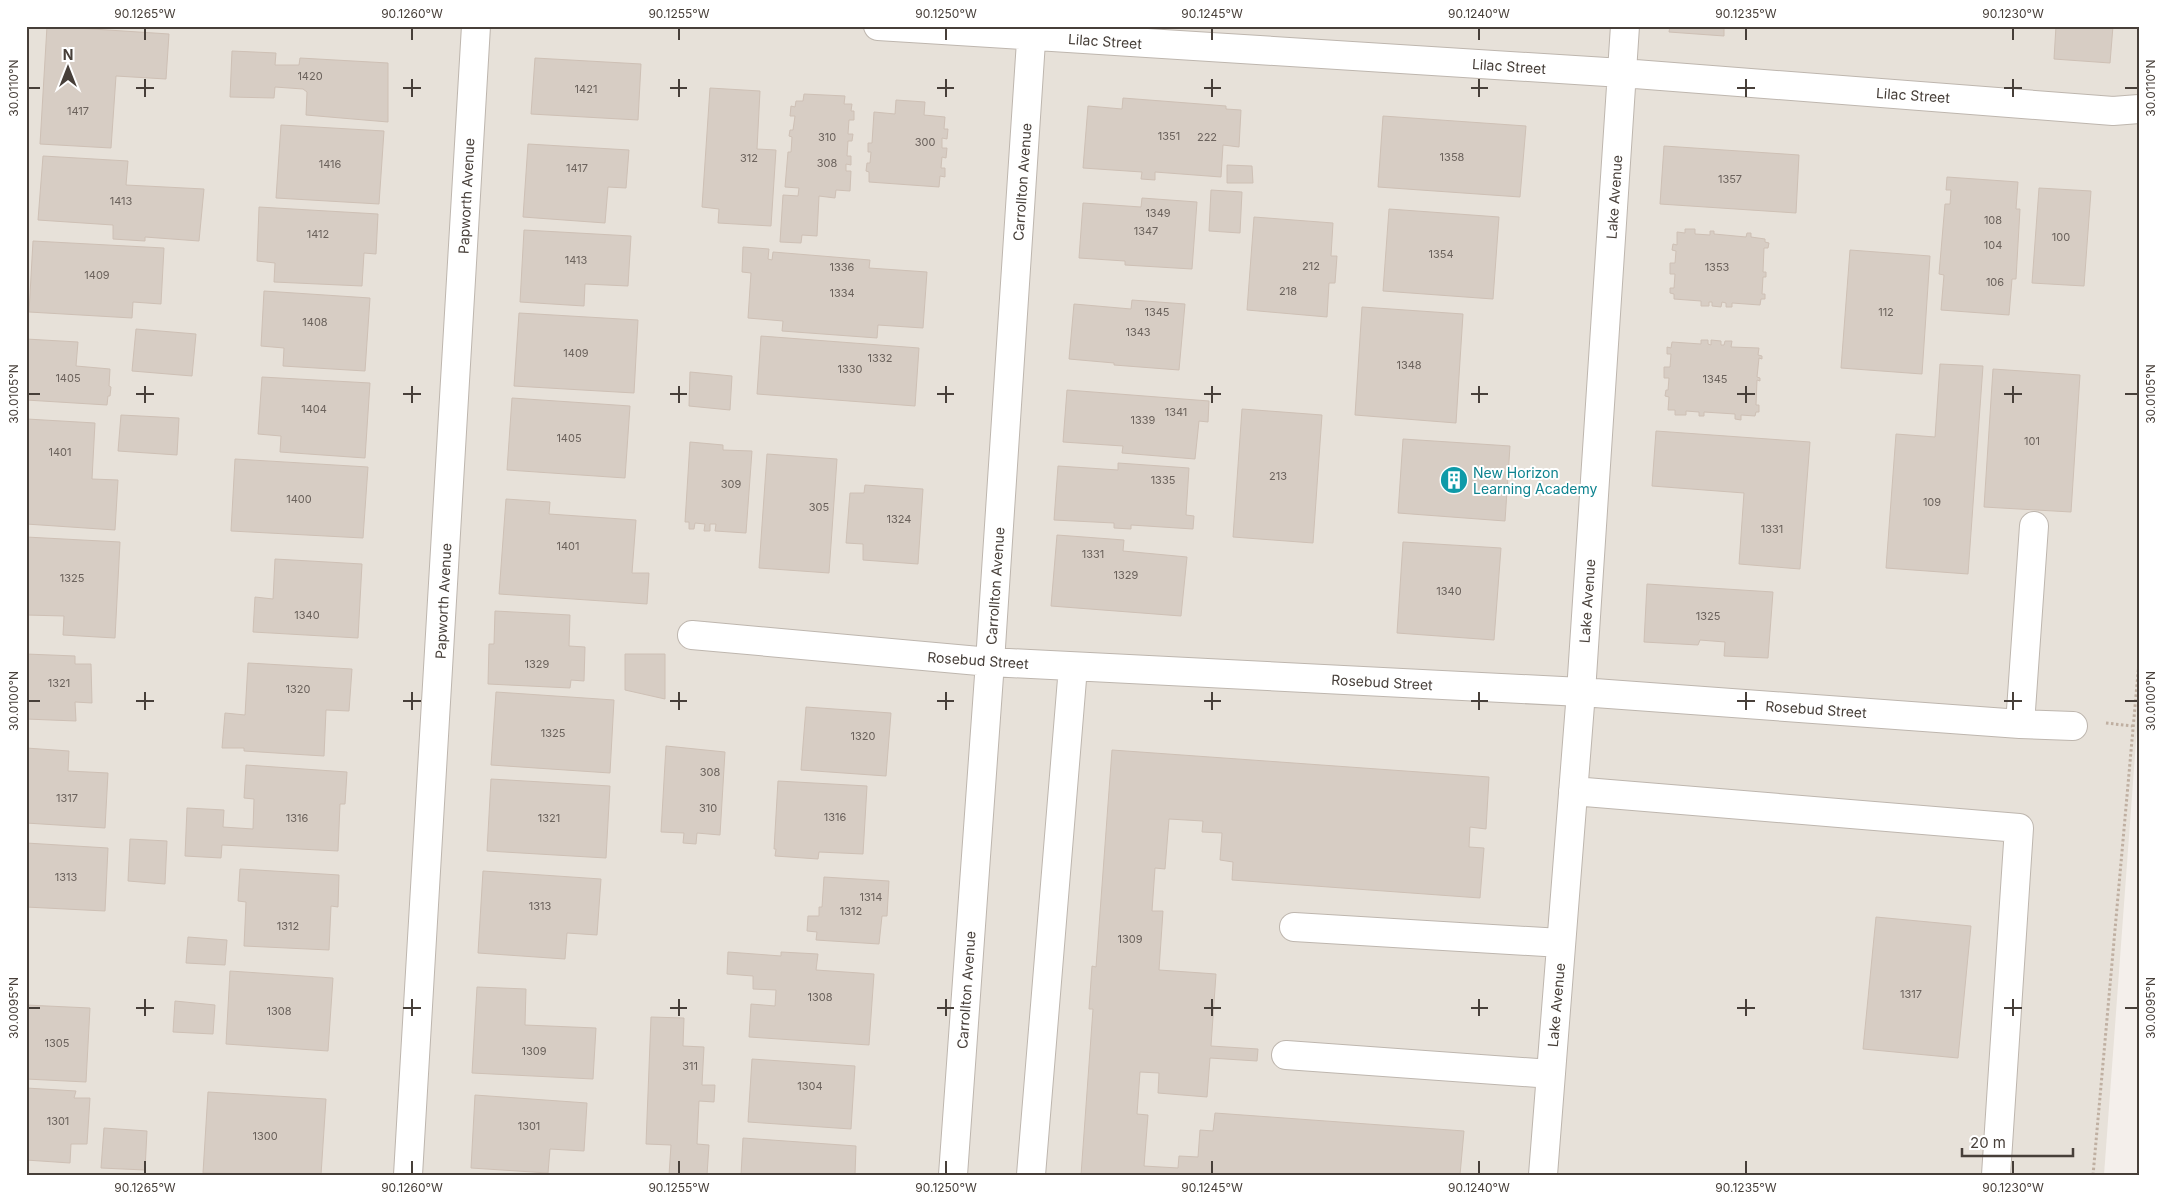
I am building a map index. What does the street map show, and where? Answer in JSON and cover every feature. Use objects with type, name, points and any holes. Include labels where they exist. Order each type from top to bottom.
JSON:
[{"type":"street","name":"Papworth Avenue","points":[[408,1175],[476,26]]},
{"type":"street","name":"Lilac Street","points":[[878,26],[1032,32],[1622,73],[2113,110],[2139,109]]},
{"type":"street","name":"Lake Avenue","points":[[1543,1175],[1581,692],[1625,26]]},
{"type":"street","name":"Carrollton Avenue","points":[[953,1175],[990,662],[1032,32]]},
{"type":"street","points":[[2020,724],[2034,526]]},
{"type":"street","name":"Rosebud Street","points":[[692,635],[990,662],[1581,692],[2020,724],[2073,726]]},
{"type":"street","points":[[1031,1175],[1073,667]]},
{"type":"street","points":[[1573,791],[2019,828],[1996,1175]]},
{"type":"street","points":[[1294,927],[1561,943]]},
{"type":"street","points":[[1286,1055],[1551,1074]]},
{"type":"path","points":[[2093,1175],[2139,662]]},
{"type":"shaded area","points":[[26,26],[2139,26],[2139,701],[2104,1175],[26,1175]]},
{"type":"building","points":[[47,26],[169,34],[166,79],[116,76],[111,148],[40,144]]},
{"type":"building","points":[[1670,26],[1724,26],[1724,36],[1669,32]]},
{"type":"building","points":[[2056,26],[2113,26],[2110,63],[2054,59]]},
{"type":"building","points":[[232,51],[276,53],[275,65],[299,65],[300,58],[388,63],[388,122],[306,115],[307,92],[303,89],[275,87],[274,98],[230,97]]},
{"type":"building","points":[[535,58],[641,64],[638,120],[531,114]]},
{"type":"building","points":[[710,88],[760,91],[757,149],[776,150],[771,226],[718,223],[719,209],[702,207]]},
{"type":"building","points":[[804,94],[845,96],[844,104],[852,104],[851,111],[854,111],[854,120],[849,120],[848,134],[853,134],[852,141],[848,141],[847,156],[851,156],[851,165],[846,164],[846,171],[851,171],[850,191],[836,190],[835,198],[819,196],[817,236],[802,235],[801,243],[780,242],[783,195],[798,196],[799,188],[785,187],[788,152],[791,152],[792,137],[789,136],[790,130],[793,130],[795,116],[790,116],[791,106],[795,107],[796,101],[803,101]]},
{"type":"building","points":[[1123,98],[1226,106],[1226,109],[1241,110],[1239,147],[1223,145],[1221,177],[1155,172],[1155,180],[1141,179],[1142,172],[1083,168],[1088,106],[1122,109]]},
{"type":"building","points":[[896,100],[925,102],[924,115],[945,117],[944,129],[948,129],[947,139],[942,138],[942,148],[947,148],[946,158],[942,157],[941,168],[945,168],[945,177],[940,176],[939,187],[869,182],[869,172],[866,171],[867,163],[870,163],[871,152],[868,152],[868,143],[872,143],[874,112],[895,114]]},
{"type":"building","points":[[1383,116],[1526,126],[1520,197],[1378,187]]},
{"type":"building","points":[[281,125],[384,131],[379,204],[276,198]]},
{"type":"building","points":[[528,144],[629,150],[626,188],[608,187],[605,223],[523,217]]},
{"type":"building","points":[[1664,146],[1799,155],[1796,213],[1660,204]]},
{"type":"building","points":[[43,156],[128,161],[126,185],[204,189],[199,241],[145,237],[145,241],[113,239],[113,225],[38,220]]},
{"type":"building","points":[[1227,165],[1252,166],[1253,183],[1227,183]]},
{"type":"building","points":[[1947,177],[2018,182],[2016,209],[2020,209],[2016,279],[2012,279],[2009,315],[1941,310],[1944,275],[1939,274],[1945,204],[1950,204],[1951,190],[1946,190]]},
{"type":"building","points":[[2039,188],[2091,191],[2084,286],[2032,283]]},
{"type":"building","points":[[1211,190],[1242,192],[1240,233],[1209,231]]},
{"type":"building","points":[[1142,198],[1197,202],[1192,269],[1125,265],[1125,261],[1079,258],[1083,203],[1141,207]]},
{"type":"building","points":[[259,207],[378,214],[376,254],[364,253],[362,286],[274,282],[275,263],[257,261]]},
{"type":"building","points":[[1389,209],[1499,217],[1493,299],[1383,291]]},
{"type":"building","points":[[1254,217],[1333,223],[1331,256],[1337,256],[1335,283],[1329,283],[1327,317],[1247,310]]},
{"type":"building","points":[[1685,229],[1695,229],[1695,234],[1710,235],[1710,231],[1714,231],[1714,234],[1746,237],[1747,233],[1751,233],[1751,237],[1765,239],[1765,242],[1769,243],[1768,248],[1764,248],[1763,272],[1766,272],[1766,277],[1763,277],[1762,294],[1765,294],[1765,299],[1761,299],[1760,305],[1732,303],[1732,307],[1726,307],[1726,303],[1722,302],[1721,307],[1712,306],[1712,302],[1709,302],[1709,306],[1701,306],[1701,301],[1674,299],[1674,294],[1670,293],[1670,288],[1674,288],[1675,274],[1670,274],[1670,263],[1675,263],[1676,251],[1672,250],[1673,244],[1677,245],[1677,232],[1685,233]]},
{"type":"building","points":[[524,230],[631,236],[628,286],[585,284],[584,306],[520,302]]},
{"type":"building","points":[[33,241],[164,248],[161,304],[133,302],[132,318],[29,312]]},
{"type":"building","points":[[743,247],[769,249],[768,259],[772,260],[773,252],[870,260],[869,268],[927,272],[923,328],[878,325],[877,338],[782,331],[783,321],[748,318],[751,273],[742,272]]},
{"type":"building","points":[[1850,250],[1930,256],[1922,374],[1841,368]]},
{"type":"building","points":[[264,291],[370,298],[365,371],[283,366],[284,348],[261,346]]},
{"type":"building","points":[[1132,300],[1185,304],[1179,370],[1069,359],[1074,304],[1131,309]]},
{"type":"building","points":[[1362,307],[1463,314],[1456,423],[1355,415]]},
{"type":"building","points":[[519,313],[638,320],[634,393],[514,386]]},
{"type":"building","points":[[136,329],[196,334],[192,376],[132,371]]},
{"type":"building","points":[[761,336],[919,348],[915,406],[757,394]]},
{"type":"building","points":[[26,339],[78,342],[76,366],[110,369],[109,386],[111,387],[107,405],[26,400]]},
{"type":"building","points":[[1701,340],[1708,340],[1708,344],[1711,345],[1711,340],[1721,341],[1721,345],[1724,345],[1725,341],[1732,341],[1731,347],[1759,348],[1758,355],[1762,356],[1762,359],[1759,358],[1757,377],[1760,378],[1760,381],[1757,380],[1756,405],[1759,405],[1759,412],[1756,412],[1755,416],[1741,415],[1741,420],[1735,419],[1735,414],[1704,412],[1704,416],[1699,416],[1699,412],[1686,411],[1686,415],[1675,415],[1675,410],[1668,410],[1669,397],[1665,396],[1666,390],[1668,390],[1669,378],[1664,378],[1664,367],[1670,367],[1671,354],[1667,354],[1667,347],[1671,348],[1672,342],[1701,344]]},
{"type":"building","points":[[1940,364],[1983,366],[1968,574],[1886,568],[1896,434],[1935,437]]},
{"type":"building","points":[[1993,369],[2080,375],[2071,512],[1984,507]]},
{"type":"building","points":[[690,372],[732,376],[730,410],[689,406]]},
{"type":"building","points":[[262,377],[370,383],[365,458],[280,452],[281,436],[258,434]]},
{"type":"building","points":[[1067,390],[1209,401],[1208,422],[1199,421],[1195,459],[1122,453],[1123,446],[1063,442]]},
{"type":"building","points":[[512,398],[630,406],[625,478],[507,470]]},
{"type":"building","points":[[1242,409],[1322,415],[1313,543],[1233,537]]},
{"type":"building","points":[[121,415],[179,418],[177,455],[118,451]]},
{"type":"building","points":[[27,419],[95,423],[92,479],[118,480],[115,530],[26,524]]},
{"type":"building","points":[[1656,431],[1810,442],[1800,569],[1739,564],[1744,493],[1652,486]]},
{"type":"building","name":"New Horizon Learning Academy","points":[[1403,439],[1510,446],[1505,521],[1398,513]]},
{"type":"building","points":[[690,442],[723,445],[723,450],[752,451],[746,533],[715,531],[716,524],[710,524],[710,531],[704,531],[705,524],[695,523],[694,529],[689,529],[689,522],[685,522]]},
{"type":"building","points":[[767,454],[837,459],[829,573],[759,568]]},
{"type":"building","points":[[235,459],[368,467],[363,538],[231,531]]},
{"type":"building","points":[[1118,463],[1189,468],[1186,515],[1194,516],[1193,529],[1131,525],[1131,529],[1114,528],[1114,523],[1054,520],[1058,466],[1118,470]]},
{"type":"building","points":[[865,485],[923,489],[918,564],[863,560],[863,544],[846,543],[850,493],[864,493]]},
{"type":"building","points":[[506,499],[550,502],[549,514],[636,520],[632,573],[649,573],[647,604],[499,594]]},
{"type":"building","points":[[1057,535],[1124,540],[1123,551],[1187,557],[1181,616],[1051,606]]},
{"type":"building","points":[[26,537],[120,542],[115,638],[63,635],[64,616],[26,615]]},
{"type":"building","points":[[1403,542],[1501,548],[1494,640],[1397,633]]},
{"type":"building","points":[[275,559],[362,564],[358,638],[253,632],[255,597],[273,599]]},
{"type":"building","points":[[1647,584],[1773,592],[1768,658],[1724,656],[1725,642],[1700,640],[1698,645],[1644,642]]},
{"type":"building","points":[[495,611],[570,615],[569,646],[585,647],[584,681],[571,680],[570,688],[488,684],[489,644],[494,644]]},
{"type":"building","points":[[26,654],[75,656],[75,664],[91,664],[92,703],[75,702],[76,721],[26,719]]},
{"type":"building","points":[[625,654],[665,654],[665,699],[625,690]]},
{"type":"building","points":[[248,663],[352,669],[349,711],[326,710],[324,756],[244,751],[244,748],[222,748],[225,713],[245,715]]},
{"type":"building","points":[[496,692],[614,700],[610,773],[491,765]]},
{"type":"building","points":[[806,707],[891,713],[886,776],[801,770]]},
{"type":"building","points":[[666,746],[725,752],[720,835],[697,833],[696,844],[683,843],[684,833],[661,832]]},
{"type":"building","points":[[26,748],[69,751],[68,771],[108,773],[105,828],[26,823]]},
{"type":"building","points":[[1112,750],[1489,777],[1486,829],[1470,827],[1469,847],[1484,848],[1480,898],[1232,880],[1233,862],[1220,860],[1222,833],[1202,832],[1203,821],[1169,819],[1165,869],[1155,868],[1152,911],[1163,911],[1159,970],[1216,974],[1211,1046],[1258,1049],[1257,1061],[1210,1058],[1207,1097],[1158,1093],[1159,1073],[1140,1072],[1137,1114],[1148,1115],[1144,1166],[1178,1168],[1179,1156],[1198,1157],[1200,1130],[1213,1131],[1215,1113],[1464,1131],[1460,1175],[1081,1175],[1093,1009],[1089,1009],[1092,966],[1096,967]]},
{"type":"building","points":[[246,765],[347,772],[345,804],[340,804],[338,851],[222,845],[221,858],[185,856],[187,808],[224,810],[223,827],[253,829],[254,799],[244,798]]},
{"type":"building","points":[[491,779],[610,786],[606,858],[487,851]]},
{"type":"building","points":[[778,781],[867,786],[863,854],[819,852],[818,859],[775,856]]},
{"type":"building","points":[[130,839],[167,841],[165,884],[128,881]]},
{"type":"building","points":[[26,843],[108,848],[105,911],[26,907]]},
{"type":"building","points":[[240,869],[339,875],[338,907],[331,906],[329,950],[244,946],[246,902],[238,901]]},
{"type":"building","points":[[483,871],[601,879],[597,935],[567,933],[565,959],[478,953]]},
{"type":"building","points":[[824,877],[889,881],[887,916],[882,916],[879,944],[816,940],[817,932],[807,931],[808,916],[819,916],[819,907],[822,907]]},
{"type":"building","points":[[1876,917],[1971,926],[1958,1058],[1863,1049]]},
{"type":"building","points":[[188,937],[227,940],[225,965],[186,963]]},
{"type":"building","points":[[728,952],[781,956],[781,952],[818,954],[816,970],[874,974],[869,1045],[749,1037],[751,1004],[775,1006],[776,990],[753,989],[753,976],[727,974]]},
{"type":"building","points":[[230,971],[333,978],[328,1051],[226,1044]]},
{"type":"building","points":[[477,987],[526,989],[525,1025],[596,1028],[593,1079],[472,1073]]},
{"type":"building","points":[[175,1001],[215,1005],[213,1034],[173,1032]]},
{"type":"building","points":[[26,1005],[90,1008],[86,1082],[26,1079]]},
{"type":"building","points":[[651,1017],[684,1018],[683,1046],[704,1047],[702,1085],[715,1085],[714,1102],[699,1101],[697,1144],[709,1145],[707,1175],[669,1175],[671,1145],[646,1144]]},
{"type":"building","points":[[752,1059],[855,1066],[851,1129],[748,1122]]},
{"type":"building","points":[[26,1088],[76,1091],[74,1098],[90,1098],[87,1144],[71,1144],[70,1163],[26,1160]]},
{"type":"building","points":[[208,1092],[326,1099],[321,1175],[203,1173]]},
{"type":"building","points":[[475,1095],[587,1103],[584,1151],[550,1149],[548,1173],[471,1168]]},
{"type":"building","points":[[104,1128],[147,1131],[145,1170],[101,1168]]},
{"type":"building","points":[[743,1138],[856,1146],[855,1175],[741,1175]]},
{"type":"place","name":"New Horizon Learning Academy","points":[[1454,480]]}]
